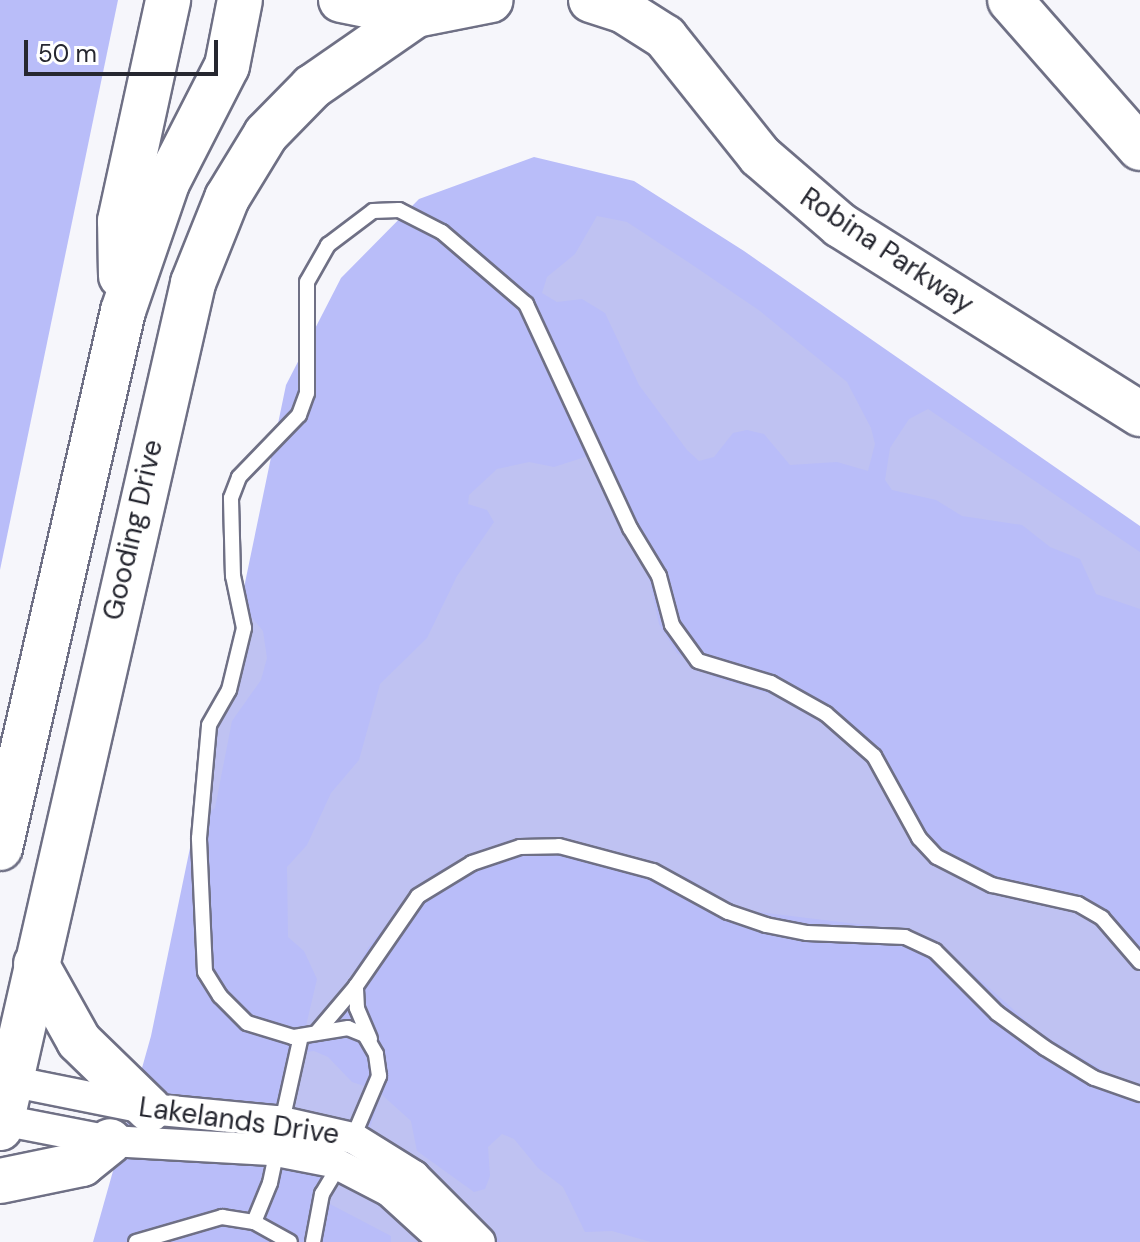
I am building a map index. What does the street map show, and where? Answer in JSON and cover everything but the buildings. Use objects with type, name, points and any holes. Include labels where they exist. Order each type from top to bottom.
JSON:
[{"type":"main road","points":[[123,311],[120,221],[168,0]]},
{"type":"main road","points":[[0,848],[123,311],[167,183],[227,66],[240,0]]},
{"type":"main road","points":[[341,0],[416,15],[491,0]]},
{"type":"main road","name":"Robina Parkway","points":[[591,0],[624,11],[665,37],[760,156],[840,225],[1140,414]]},
{"type":"main road","points":[[1010,0],[1140,148]]},
{"type":"main road","name":"Gooding Drive","points":[[4,1110],[179,327],[209,240],[246,162],[286,110],[334,70],[416,15]]},
{"type":"main road","points":[[36,964],[79,1041],[149,1109]]},
{"type":"main road","points":[[0,1181],[82,1164],[110,1141]]},
{"type":"street","name":"Lakelands Drive","points":[[4,1110],[149,1109],[279,1137],[389,1191],[445,1242]]},
{"type":"street","name":"Lakelands Drive","points":[[4,1110],[110,1141],[353,1138],[414,1176],[480,1242]]},
{"type":"lane","points":[[376,1054],[365,1035],[348,1028],[306,1036],[247,1023],[220,996],[205,972],[199,887],[201,783],[209,725],[229,690],[244,628],[233,576],[231,498],[239,477],[299,415],[307,393],[307,282],[328,245],[373,211],[399,210],[442,232],[526,304],[630,528],[659,576],[672,625],[698,661],[771,683],[826,714],[874,756],[919,838],[937,857],[992,885],[1078,904],[1102,918],[1140,962]]},
{"type":"lane","points":[[254,1222],[306,1036],[333,1019],[418,896],[447,874],[520,847],[559,846],[653,871],[728,912],[766,925],[807,933],[905,937],[935,951],[997,1013],[1045,1048],[1094,1078],[1140,1094]]},
{"type":"lane","points":[[313,1242],[322,1194],[353,1138],[379,1076],[376,1054],[357,1008],[356,986]]},
{"type":"lane","points":[[136,1242],[194,1222],[222,1217],[254,1222],[290,1242]]},
{"type":"lane","points":[[275,1233],[300,1236],[317,1225]]},
{"type":"shaded area","points":[[0,0],[118,0],[0,570]]},
{"type":"shaded area","points":[[534,157],[634,181],[744,251],[1140,526],[1140,1242],[93,1242],[151,1036],[286,385],[341,278],[419,199]]},
{"type":"shaded area","points":[[597,216],[627,222],[691,264],[760,311],[847,382],[871,428],[875,444],[868,471],[837,462],[790,465],[764,434],[747,430],[733,433],[714,457],[699,461],[687,450],[639,385],[605,313],[582,299],[557,302],[542,293],[547,277],[575,254]]},
{"type":"shaded area","points":[[928,409],[1140,552],[1140,609],[1096,594],[1080,559],[1050,547],[1022,525],[962,516],[936,500],[892,490],[885,480],[890,448],[909,419]]},
{"type":"shaded area","points":[[588,456],[617,524],[648,573],[659,624],[677,653],[714,677],[800,703],[838,730],[867,759],[915,841],[934,863],[989,891],[1080,911],[1127,953],[1140,970],[1140,1084],[1109,1074],[1040,1033],[934,939],[898,929],[742,910],[686,877],[637,858],[558,839],[512,839],[438,871],[415,888],[368,948],[337,1002],[305,1030],[317,979],[304,951],[288,937],[287,867],[307,845],[331,793],[359,760],[380,684],[427,638],[457,576],[494,522],[487,510],[468,504],[469,495],[497,469],[529,462],[554,467]]},
{"type":"shaded area","points":[[249,614],[263,631],[267,658],[261,680],[232,721],[215,808],[208,814],[218,716],[238,682],[250,632]]},
{"type":"shaded area","points":[[314,1051],[328,1057],[352,1082],[370,1088],[352,1126],[291,1109],[307,1052]]},
{"type":"shaded area","points":[[381,1094],[411,1121],[417,1151],[474,1192],[485,1189],[490,1176],[488,1147],[502,1134],[514,1139],[538,1168],[563,1187],[585,1232],[612,1231],[651,1242],[501,1242],[435,1181],[368,1134]]},
{"type":"shaded area","points":[[337,1178],[370,1194],[428,1242],[391,1242],[391,1236],[326,1202]]}]
